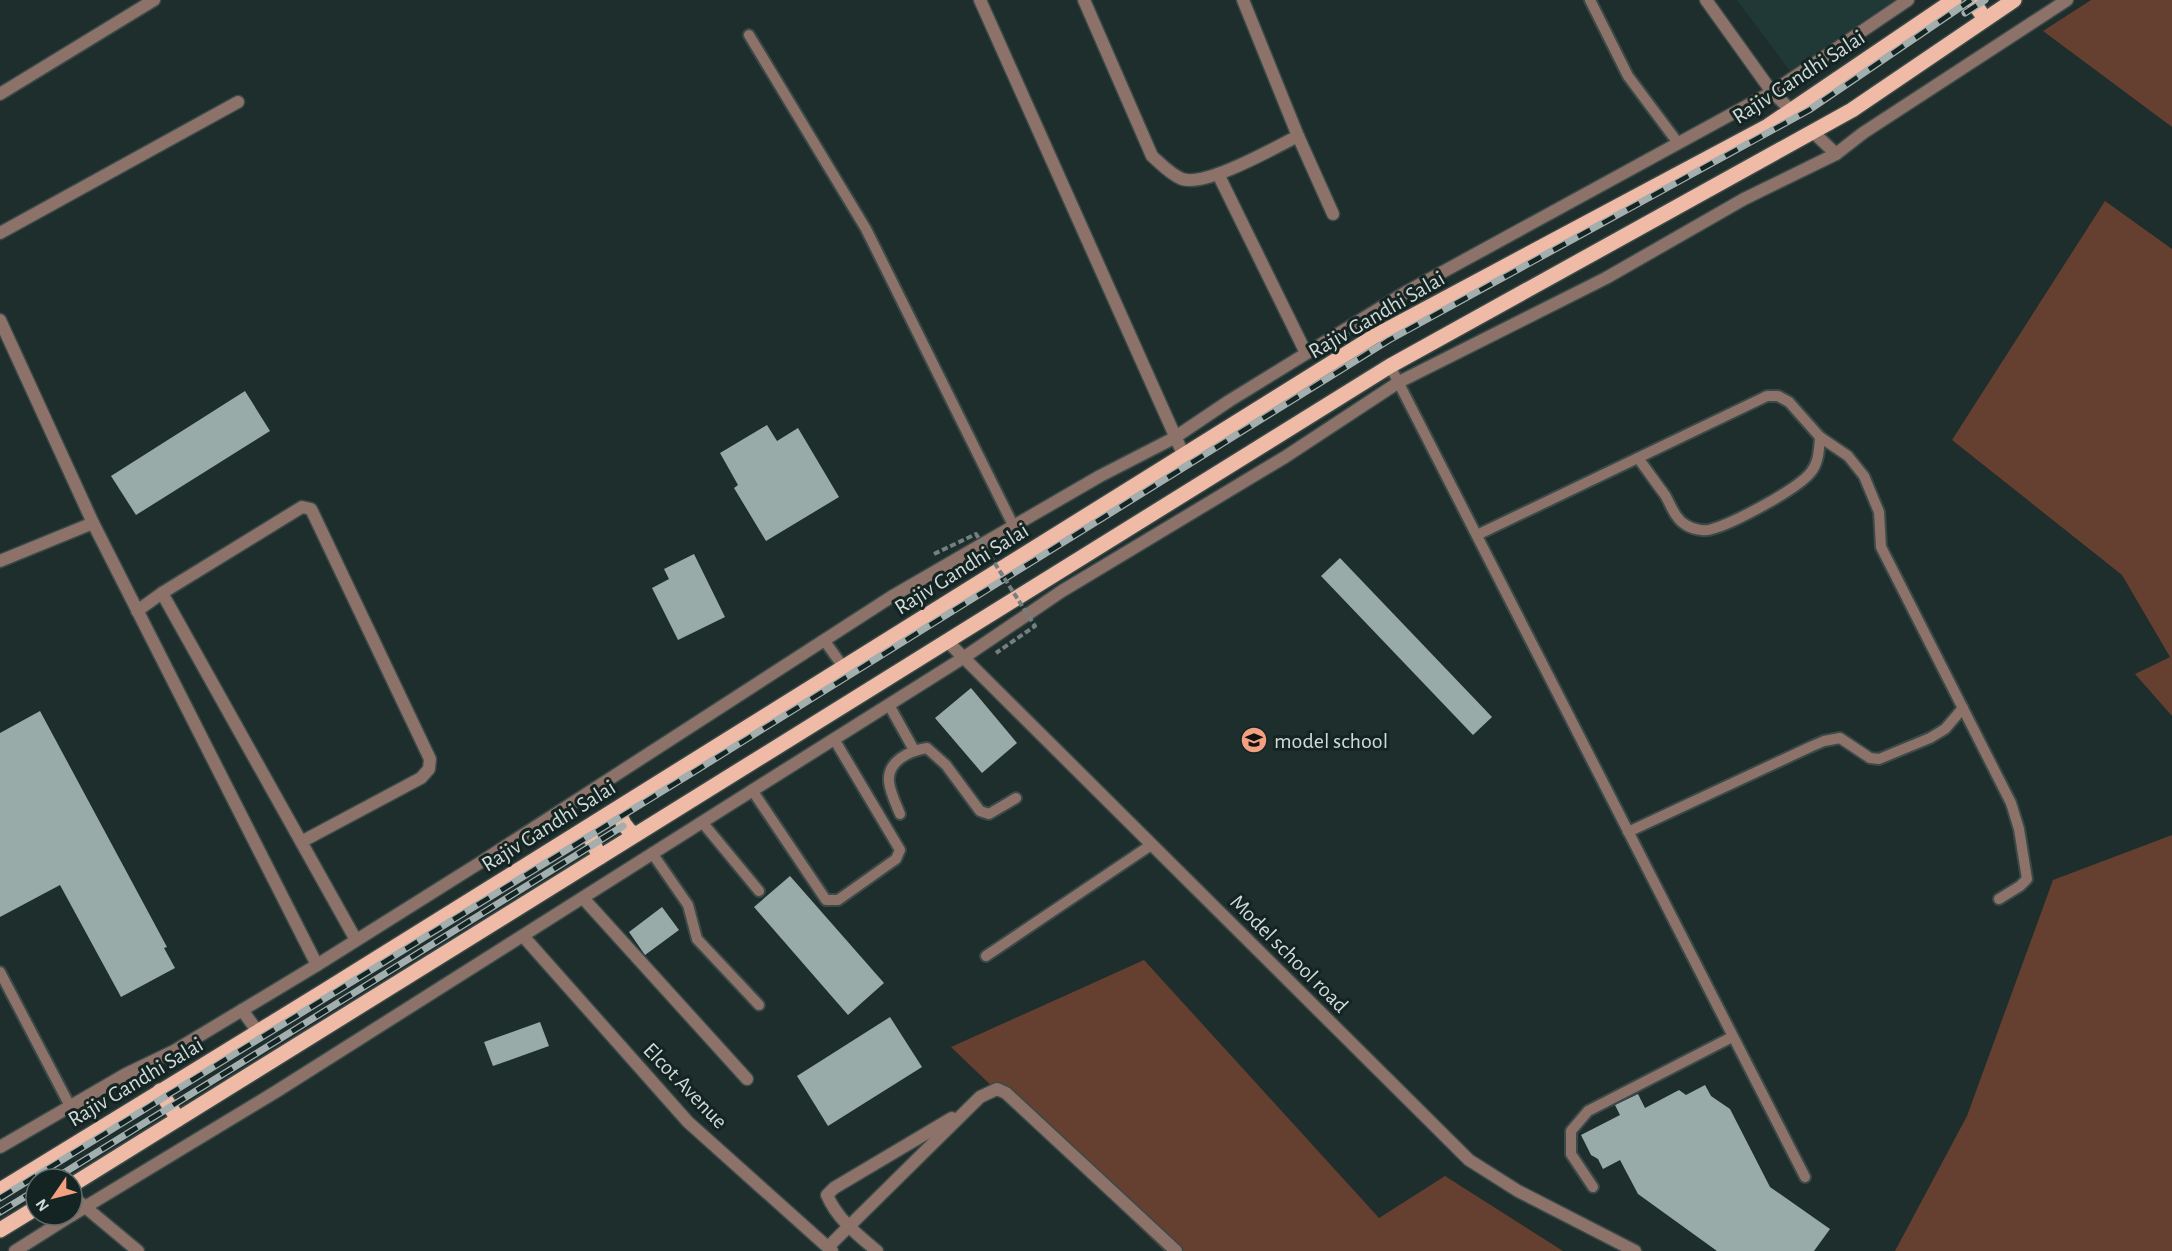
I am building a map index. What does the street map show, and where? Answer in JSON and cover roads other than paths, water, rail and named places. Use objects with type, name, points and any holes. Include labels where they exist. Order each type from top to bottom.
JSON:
[{"type":"main road","name":"Rajiv Gandhi Salai","points":[[0,1190],[583,831],[1374,338],[1747,137],[1954,0]]},
{"type":"main road","points":[[1972,0],[1985,20]]},
{"type":"main road","points":[[84,1178],[1390,366],[1852,110],[2014,0]]},
{"type":"main road","points":[[618,809],[621,820],[630,832],[635,834]]},
{"type":"main road","points":[[583,831],[591,839],[600,856]]},
{"type":"main road","points":[[160,1091],[178,1119]]},
{"type":"main road","points":[[0,1230],[24,1215]]},
{"type":"street","points":[[0,94],[154,0]]},
{"type":"street","points":[[980,0],[1184,456]]},
{"type":"street","points":[[1084,0],[1152,156],[1165,169],[1181,178],[1195,181],[1218,174],[1298,136]]},
{"type":"street","points":[[1242,0],[1333,214]]},
{"type":"street","points":[[0,1147],[126,1074],[174,1051],[317,965],[481,862],[891,597],[1100,476],[1174,438],[1406,292],[1772,92],[1908,0]]},
{"type":"street","points":[[138,1251],[85,1207],[277,1091],[963,658],[1062,591],[1285,457],[1399,382],[1606,278],[1744,200],[1836,154],[1863,133],[2067,0]]},
{"type":"street","points":[[1711,2],[1772,92],[1791,110]]},
{"type":"street","points":[[0,233],[238,102]]},
{"type":"street","points":[[1813,132],[1836,154]]},
{"type":"street","points":[[1218,174],[1306,353]]},
{"type":"street","points":[[0,320],[93,523],[317,965]]},
{"type":"street","points":[[137,611],[162,593],[293,512],[302,507],[311,509],[430,759],[429,769],[421,778],[301,842]]},
{"type":"street","points":[[0,561],[93,523]]},
{"type":"street","points":[[162,593],[356,940]]},
{"type":"street","name":"Model school road","points":[[947,641],[1469,1160],[1518,1191],[1635,1251]]},
{"type":"street","points":[[583,898],[747,1079]]},
{"type":"street","name":"Elcot Avenue","points":[[523,936],[688,1122],[830,1249]]},
{"type":"street","points":[[242,1010],[258,1032]]},
{"type":"street","points":[[830,1249],[849,1226],[966,1110],[980,1097],[997,1089],[1006,1093],[1176,1251]]},
{"type":"street","points":[[878,1251],[849,1226],[831,1205],[827,1195],[834,1188],[966,1110]]},
{"type":"street","points":[[15,1251],[53,1227]]},
{"type":"lane","points":[[1590,0],[1628,76],[1678,143]]},
{"type":"lane","points":[[749,35],[866,229],[1014,527]]},
{"type":"lane","points":[[1390,366],[1805,1177]]},
{"type":"lane","points":[[1477,535],[1767,396],[1778,396],[1789,402],[1820,437],[1848,456],[1864,476],[1879,512],[1881,547],[2011,803],[2019,829],[2026,879],[2020,886],[1998,899]]},
{"type":"lane","points":[[1638,458],[1677,517],[1685,525],[1695,529],[1710,530],[1802,483],[1814,470],[1820,437]]},
{"type":"lane","points":[[824,640],[844,668]]},
{"type":"lane","points":[[889,705],[914,750]]},
{"type":"lane","points":[[1628,832],[1760,768],[1824,741],[1840,738],[1870,758],[1879,759],[1930,738],[1945,729],[1963,708]]},
{"type":"lane","points":[[752,790],[826,900],[838,900],[896,859],[900,850],[834,740]]},
{"type":"lane","points":[[900,814],[889,784],[889,771],[898,759],[914,750],[927,748],[946,765],[980,811],[990,814],[1016,798]]},
{"type":"lane","points":[[702,822],[759,891]]},
{"type":"lane","points":[[986,956],[1151,845]]},
{"type":"lane","points":[[652,853],[688,905],[697,939],[759,1005]]},
{"type":"lane","points":[[0,972],[70,1106]]},
{"type":"lane","points":[[1593,1187],[1572,1154],[1571,1131],[1588,1111],[1732,1037]]},
{"type":"railway","points":[[0,1198],[700,768],[1389,340],[1809,110],[1971,0]]},
{"type":"railway","points":[[1965,13],[1985,0]]},
{"type":"railway","points":[[73,1167],[623,826]]},
{"type":"railway","points":[[0,1212],[24,1197]]},
{"type":"place","name":"model school","points":[[1254,740]]}]
